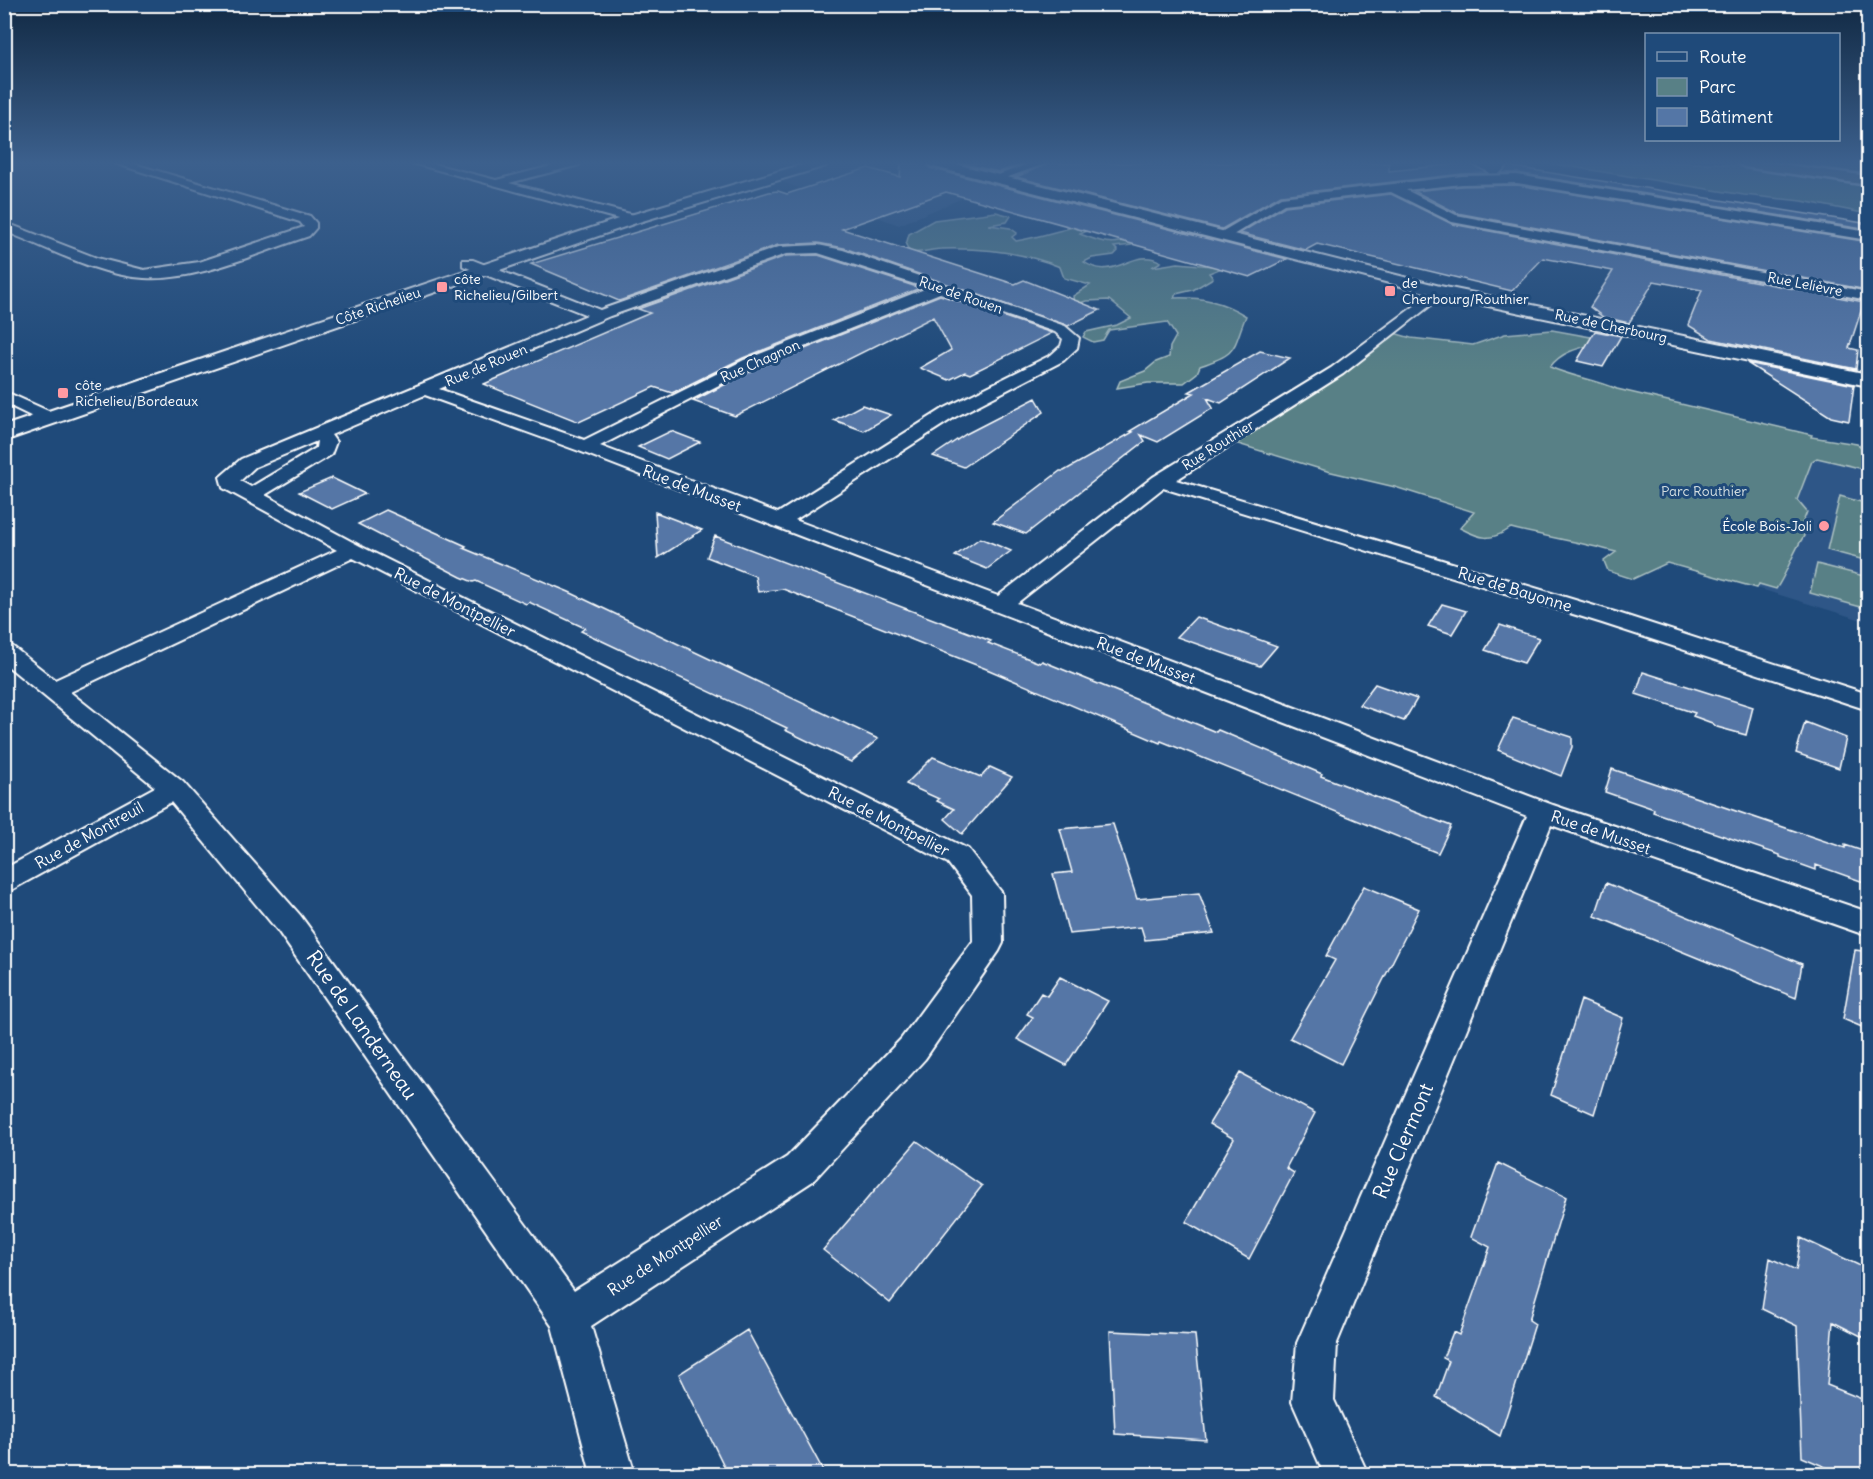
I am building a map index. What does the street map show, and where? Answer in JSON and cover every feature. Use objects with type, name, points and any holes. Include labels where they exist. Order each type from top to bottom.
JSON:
[{"type":"street","points":[[20,232],[111,266],[145,274],[190,268],[305,232]]},
{"type":"street","name":"Côte Richelieu","points":[[4,434],[40,414],[468,263],[576,232]]},
{"type":"street","name":"Côte Richelieu","points":[[4,419],[40,414],[487,269],[587,232]]},
{"type":"street","name":"Rue de Cherbourg","points":[[1211,232],[1440,291],[1869,380]]},
{"type":"street","points":[[1223,235],[1228,232]]},
{"type":"street","name":"Rue Lelièvre","points":[[1527,232],[1869,296]]},
{"type":"street","points":[[1839,232],[1869,237]]},
{"type":"street","name":"Rue de Rouen","points":[[252,495],[230,484],[230,477],[237,469],[601,315],[784,250],[801,248],[838,253],[1060,329],[1071,338],[1069,348],[1057,358],[949,413],[780,521]]},
{"type":"street","points":[[468,263],[601,315]]},
{"type":"street","name":"Rue Chagnon","points":[[585,447],[750,363],[940,288]]},
{"type":"street","name":"Rue Routhier","points":[[1001,605],[1160,481],[1336,371],[1440,291]]},
{"type":"street","name":"Rue de Musset","points":[[427,390],[585,447],[1543,812],[1869,924]]},
{"type":"street","points":[[4,396],[40,414]]},
{"type":"street","points":[[252,495],[324,451],[327,442],[321,434]]},
{"type":"street","name":"Rue de Bayonne","points":[[1160,481],[1610,618],[1869,702]]},
{"type":"street","name":"Rue de Montpellier","points":[[252,495],[352,550],[958,856],[987,893],[988,943],[913,1049],[800,1169],[569,1317]]},
{"type":"street","points":[[54,690],[352,550]]},
{"type":"street","name":"Rue de Landerneau","points":[[4,651],[174,788],[289,922],[569,1317],[613,1474]]},
{"type":"street","name":"Rue de Montreuil","points":[[4,883],[174,788]]},
{"type":"street","name":"Rue Clermont","points":[[1346,1474],[1313,1402],[1317,1344],[1543,812]]},
{"type":"shaded area","name":"École Bois-Joli","points":[[1806,451],[1868,464],[1868,622],[1757,588]]},
{"type":"green space","points":[[913,232],[1016,232],[1012,237],[1016,241],[1056,232],[1085,232],[1080,234],[1111,243],[1129,238],[1139,240],[1132,245],[1114,247],[1118,251],[1114,255],[1092,258],[1084,262],[1105,269],[1141,258],[1151,258],[1161,262],[1152,267],[1178,263],[1224,267],[1209,273],[1213,278],[1193,290],[1176,294],[1174,298],[1211,301],[1246,316],[1233,348],[1222,357],[1200,366],[1197,373],[1184,383],[1148,383],[1117,388],[1120,381],[1145,371],[1156,362],[1169,357],[1170,347],[1176,336],[1167,322],[1109,330],[1103,340],[1093,342],[1083,337],[1086,332],[1117,325],[1131,318],[1109,300],[1086,301],[1063,309],[1070,324],[1055,324],[1037,316],[1037,311],[1074,301],[1073,296],[1090,285],[1064,278],[1060,267],[1032,258],[987,250],[938,249],[910,252],[906,245],[909,234]]},
{"type":"green space","name":"Parc Routhier","points":[[1552,330],[1596,338],[1597,344],[1565,354],[1550,367],[1617,389],[1812,435],[1811,437],[1857,444],[1868,451],[1868,470],[1817,458],[1812,461],[1797,500],[1807,512],[1801,527],[1804,536],[1776,589],[1759,584],[1757,588],[1667,563],[1633,579],[1608,571],[1604,561],[1616,552],[1511,528],[1491,537],[1480,537],[1460,528],[1474,512],[1395,487],[1327,471],[1225,440],[1394,333],[1411,338],[1473,345],[1505,334]]},
{"type":"green space","points":[[1840,496],[1868,504],[1868,561],[1827,550]]},
{"type":"green space","points":[[1817,564],[1868,577],[1868,609],[1810,593]]},
{"type":"building","points":[[637,232],[851,232],[1015,284],[1024,280],[1100,310],[1068,326],[844,248],[818,243],[778,245],[619,301],[531,264]]},
{"type":"building","points":[[1089,232],[1181,232],[1287,259],[1250,277]]},
{"type":"building","points":[[1494,232],[1864,302],[1849,348],[1858,350],[1856,369],[1711,339],[1688,325],[1702,290],[1654,281],[1629,323],[1603,317],[1590,307],[1613,271],[1543,258],[1512,291],[1317,244],[1306,250],[1240,233]]},
{"type":"building","points":[[1558,232],[1807,232],[1869,242],[1869,286],[1867,290]]},
{"type":"building","points":[[818,255],[920,288],[743,358],[672,393],[654,387],[579,422],[484,384],[650,313],[638,309],[786,256]]},
{"type":"building","points":[[940,295],[1052,333],[970,374],[965,372],[949,380],[920,368],[951,350],[933,317],[735,416],[693,401],[757,368]]},
{"type":"building","points":[[1595,331],[1621,336],[1603,367],[1577,361]]},
{"type":"building","points":[[1260,351],[1290,358],[1221,403],[1207,398],[1213,408],[1158,442],[1141,435],[1145,441],[1026,534],[993,522],[1060,471],[1064,471],[1133,432],[1130,431],[1194,393],[1189,392]]},
{"type":"building","points":[[1747,363],[1854,385],[1849,421],[1831,417]]},
{"type":"building","points":[[1036,398],[1044,412],[964,467],[933,456],[966,434]]},
{"type":"building","points":[[862,405],[891,415],[864,431],[834,420]]},
{"type":"building","points":[[671,431],[700,442],[667,459],[638,447]]},
{"type":"building","points":[[332,478],[365,494],[332,509],[299,492]]},
{"type":"building","points":[[386,510],[466,546],[463,548],[569,592],[878,739],[851,762],[785,730],[787,728],[581,631],[585,628],[529,602],[526,604],[476,581],[461,577],[358,524]]},
{"type":"building","points":[[655,512],[702,530],[658,558]]},
{"type":"building","points":[[715,536],[991,641],[988,643],[1040,663],[1042,661],[1216,732],[1218,730],[1322,774],[1321,776],[1451,826],[1438,853],[1161,741],[1160,743],[989,670],[783,589],[758,592],[755,576],[707,557]]},
{"type":"building","points":[[980,538],[1011,551],[987,569],[955,556]]},
{"type":"building","points":[[1442,604],[1466,611],[1452,634],[1428,626]]},
{"type":"building","points":[[1196,617],[1277,646],[1260,666],[1177,637]]},
{"type":"building","points":[[1500,625],[1539,638],[1524,663],[1485,650]]},
{"type":"building","points":[[1643,672],[1753,707],[1746,735],[1717,727],[1693,716],[1695,713],[1636,694]]},
{"type":"building","points":[[1375,684],[1417,699],[1404,721],[1359,705]]},
{"type":"building","points":[[1513,718],[1572,737],[1572,747],[1561,776],[1498,750]]},
{"type":"building","points":[[1805,722],[1846,738],[1839,768],[1796,753]]},
{"type":"building","points":[[933,757],[981,777],[990,767],[1012,777],[962,834],[945,819],[954,809],[937,801],[939,799],[906,784]]},
{"type":"building","points":[[1612,769],[1845,848],[1845,845],[1869,853],[1869,884],[1816,865],[1816,870],[1780,857],[1780,855],[1653,812],[1654,809],[1605,792]]},
{"type":"building","points":[[1113,824],[1137,899],[1199,893],[1214,933],[1145,940],[1141,927],[1069,934],[1053,874],[1072,872],[1060,829]]},
{"type":"building","points":[[1606,883],[1802,964],[1796,998],[1595,916]]},
{"type":"building","points":[[1364,886],[1419,909],[1341,1064],[1290,1038],[1335,960],[1326,956]]},
{"type":"building","points":[[1855,950],[1869,952],[1869,1030],[1843,1019]]},
{"type":"building","points":[[1060,977],[1108,1001],[1066,1065],[1017,1039],[1033,1017],[1027,1014],[1041,993],[1047,996]]},
{"type":"building","points":[[1581,1000],[1623,1018],[1594,1114],[1551,1095]]},
{"type":"building","points":[[1240,1073],[1315,1113],[1286,1168],[1294,1173],[1249,1259],[1186,1222],[1234,1139],[1209,1124]]},
{"type":"building","points":[[917,1141],[982,1186],[890,1303],[823,1250]]},
{"type":"building","points":[[1498,1163],[1566,1197],[1529,1320],[1535,1324],[1500,1436],[1436,1397],[1449,1361],[1443,1358],[1453,1332],[1459,1335],[1490,1247],[1471,1237]]},
{"type":"building","points":[[1801,1238],[1869,1270],[1869,1340],[1833,1322],[1827,1385],[1862,1399],[1868,1474],[1842,1474],[1802,1457],[1797,1326],[1762,1309],[1770,1258],[1796,1270]]},
{"type":"building","points":[[747,1330],[825,1474],[728,1474],[679,1374]]},
{"type":"building","points":[[1110,1331],[1195,1335],[1206,1440],[1115,1434]]},
{"type":"place","name":"côte Richelieu/Gilbert","points":[[442,287]]},
{"type":"place","name":"de Cherbourg/Routhier","points":[[1390,291]]},
{"type":"place","name":"côte Richelieu/Bordeaux","points":[[63,393]]},
{"type":"place","name":"École Bois-Joli","points":[[1824,526]]}]
